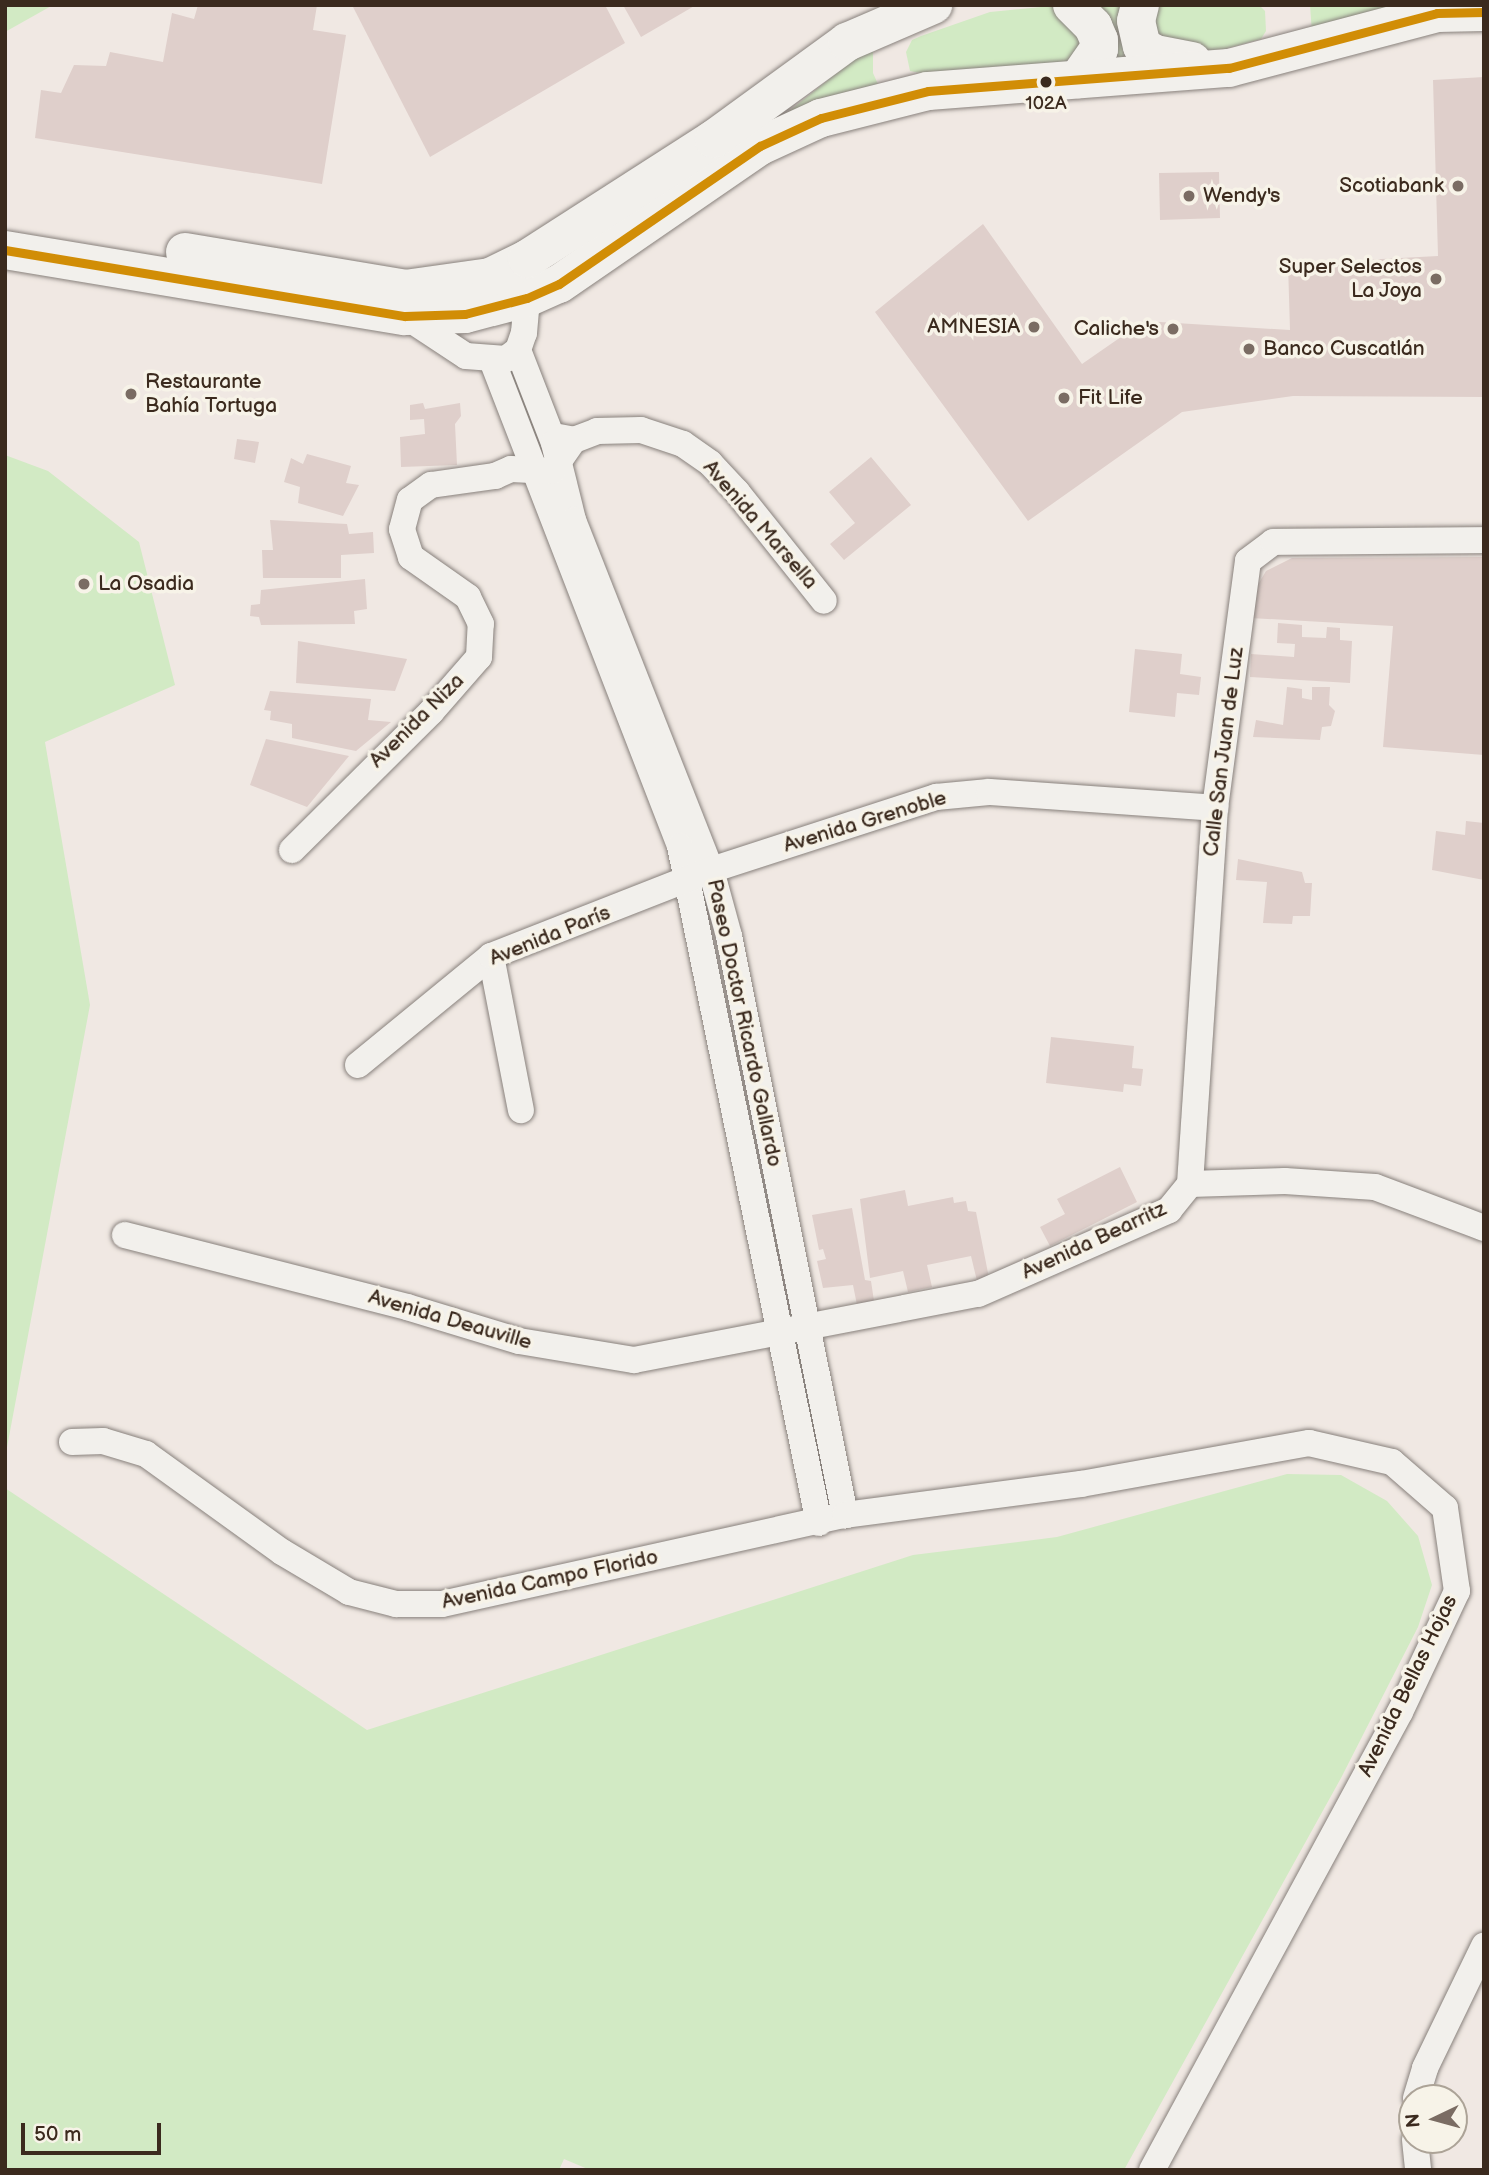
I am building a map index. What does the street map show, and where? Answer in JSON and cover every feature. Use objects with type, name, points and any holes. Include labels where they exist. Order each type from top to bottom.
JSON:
[{"type":"highway","points":[[5,227],[405,289],[490,277],[527,259],[714,139],[775,90],[847,42],[933,5]]},
{"type":"highway","points":[[1072,5],[1093,26],[1099,40],[1099,49],[1078,79]]},
{"type":"highway","points":[[1140,5],[1137,33],[1147,50],[1226,68]]},
{"type":"highway","points":[[5,250],[405,316],[465,314],[527,298],[559,284],[760,146],[806,124],[928,91],[1226,68],[1290,55],[1437,13],[1484,12]]},
{"type":"street","points":[[527,298],[517,350],[563,438],[533,463]]},
{"type":"street","points":[[405,316],[443,344],[466,356],[506,359],[517,350]]},
{"type":"street","name":"Paseo Doctor Ricardo Gallardo","points":[[492,360],[680,846],[700,875],[729,936],[845,1515]]},
{"type":"street","name":"Avenida Marsella","points":[[563,438],[597,431],[640,430],[683,444],[710,463],[737,492],[824,601]]},
{"type":"street","name":"Avenida Niza","points":[[292,850],[431,712],[479,656],[481,624],[468,597],[411,557],[402,529],[410,500],[431,485],[495,476],[533,463],[539,436],[563,438]]},
{"type":"street","name":"Calle San Juan de Luz","points":[[1190,1184],[1214,808],[1248,561],[1273,542],[1484,540]]},
{"type":"street","name":"Avenida Grenoble","points":[[700,875],[936,797],[989,792],[1214,808]]},
{"type":"street","name":"Paseo Doctor Ricardo Gallardo","points":[[700,875],[778,1332],[819,1523]]},
{"type":"street","name":"Avenida París","points":[[358,1065],[491,956],[700,875]]},
{"type":"street","points":[[491,956],[522,1110]]},
{"type":"street","points":[[1190,1184],[1285,1181],[1375,1187],[1484,1228]]},
{"type":"street","name":"Avenida Bearritz","points":[[778,1332],[978,1294],[1169,1210],[1190,1184]]},
{"type":"street","name":"Avenida Deauville","points":[[125,1235],[407,1307],[519,1341],[578,1352],[634,1360],[778,1332]]},
{"type":"street","name":"Avenida Campo Florido","points":[[72,1442],[103,1441],[146,1454],[282,1552],[349,1592],[396,1604],[442,1604],[819,1523]]},
{"type":"street","name":"Avenida Bellas Hojas","points":[[819,1523],[845,1515],[1081,1484],[1309,1443],[1392,1462],[1445,1508],[1457,1591],[1400,1712],[1152,2170]]},
{"type":"street","points":[[1420,2084],[1425,2068],[1484,1945]]},
{"type":"green space","points":[[5,5],[53,5],[5,32]]},
{"type":"green space","points":[[1061,5],[1259,5],[1265,11],[1266,31],[1261,39],[1214,52],[940,77],[910,71],[906,52],[912,40],[921,36],[990,12]]},
{"type":"green space","points":[[1310,5],[1432,5],[1312,33]]},
{"type":"green space","points":[[873,44],[873,73],[881,91],[763,132]]},
{"type":"green space","points":[[5,455],[48,471],[139,542],[175,685],[45,742],[90,1005],[5,1458]]},
{"type":"green space","points":[[1287,1474],[1341,1475],[1387,1501],[1418,1536],[1432,1585],[1418,1627],[1341,1778],[1124,2170],[590,2170],[564,2159],[559,2170],[5,2170],[5,1488],[367,1730],[913,1555],[1057,1537]]},
{"type":"building","points":[[198,5],[317,5],[313,30],[346,35],[322,184],[35,138],[41,90],[61,93],[74,65],[106,66],[110,52],[163,62],[172,13],[194,19]]},
{"type":"building","points":[[352,5],[605,5],[625,43],[430,157]]},
{"type":"building","points":[[623,5],[696,5],[641,37]]},
{"type":"building","points":[[1484,77],[1484,397],[1293,396],[1182,412],[1028,521],[875,312],[983,224],[1082,364],[1144,321],[1290,330],[1288,264],[1438,256],[1433,80]]},
{"type":"building","name":"Wendy's","points":[[1219,172],[1220,218],[1160,220],[1159,173]]},
{"type":"building","points":[[423,403],[425,409],[460,403],[461,416],[455,424],[457,465],[401,467],[400,437],[425,434],[424,419],[410,420],[410,405]]},
{"type":"building","points":[[237,439],[259,442],[255,463],[234,459]]},
{"type":"building","points":[[307,454],[351,466],[346,483],[359,485],[343,516],[298,503],[300,487],[284,482],[291,458],[303,464]]},
{"type":"building","points":[[871,457],[911,505],[844,560],[830,544],[855,523],[829,492]]},
{"type":"building","points":[[270,520],[347,524],[349,534],[373,532],[374,553],[341,555],[341,578],[263,578],[262,550],[273,550]]},
{"type":"building","points":[[1484,557],[1484,755],[1383,747],[1393,626],[1250,618],[1256,588],[1266,571],[1292,558]]},
{"type":"building","points":[[365,579],[367,609],[354,611],[355,624],[261,625],[259,617],[250,616],[251,605],[260,604],[261,590]]},
{"type":"building","points":[[1278,623],[1302,625],[1302,637],[1326,638],[1327,627],[1340,628],[1340,640],[1352,641],[1350,683],[1250,677],[1251,654],[1294,657],[1295,644],[1277,643]]},
{"type":"building","points":[[298,641],[407,659],[395,691],[296,683]]},
{"type":"building","points":[[1135,649],[1182,654],[1180,674],[1201,677],[1199,695],[1177,693],[1175,717],[1129,712]]},
{"type":"building","points":[[1287,687],[1302,689],[1302,698],[1312,700],[1312,687],[1330,687],[1329,705],[1335,711],[1331,726],[1322,727],[1320,740],[1253,737],[1256,720],[1283,725]]},
{"type":"building","points":[[270,691],[371,699],[368,720],[391,722],[356,751],[292,738],[292,724],[270,720],[271,711],[264,710]]},
{"type":"building","points":[[266,739],[349,756],[307,807],[250,785]]},
{"type":"building","points":[[1466,821],[1484,823],[1484,880],[1432,870],[1436,831],[1465,835]]},
{"type":"building","points":[[1238,859],[1302,872],[1305,883],[1312,883],[1310,916],[1293,916],[1292,924],[1263,923],[1267,882],[1236,880]]},
{"type":"building","points":[[1051,1037],[1134,1046],[1132,1068],[1143,1069],[1141,1086],[1124,1084],[1123,1092],[1046,1083]]},
{"type":"building","points":[[1120,1167],[1137,1202],[1050,1246],[1040,1227],[1065,1214],[1057,1199]]},
{"type":"building","points":[[905,1190],[908,1206],[953,1197],[954,1203],[966,1201],[968,1211],[976,1212],[989,1278],[977,1281],[971,1256],[927,1265],[932,1287],[908,1292],[903,1271],[870,1278],[860,1199]]},
{"type":"building","points":[[852,1208],[865,1280],[871,1281],[874,1301],[857,1305],[853,1285],[823,1288],[817,1261],[826,1259],[823,1249],[819,1250],[812,1215]]},
{"type":"transit line","points":[[5,250],[405,316],[465,314],[527,298],[559,284],[760,146],[821,118],[928,91],[1229,68],[1437,13],[1484,12]]},
{"type":"place","name":"102A","points":[[1046,82]]},
{"type":"place","name":"Scotiabank","points":[[1458,186]]},
{"type":"place","name":"Wendy's","points":[[1189,196]]},
{"type":"place","name":"Super Selectos La Joya","points":[[1436,279]]},
{"type":"place","name":"AMNESIA","points":[[1034,327]]},
{"type":"place","name":"Caliche's","points":[[1173,329]]},
{"type":"place","name":"Banco Cuscatlán","points":[[1249,349]]},
{"type":"place","name":"Restaurante Bahía Tortuga","points":[[131,394]]},
{"type":"place","name":"Fit Life","points":[[1064,398]]},
{"type":"place","name":"La Osadia","points":[[84,584]]}]
